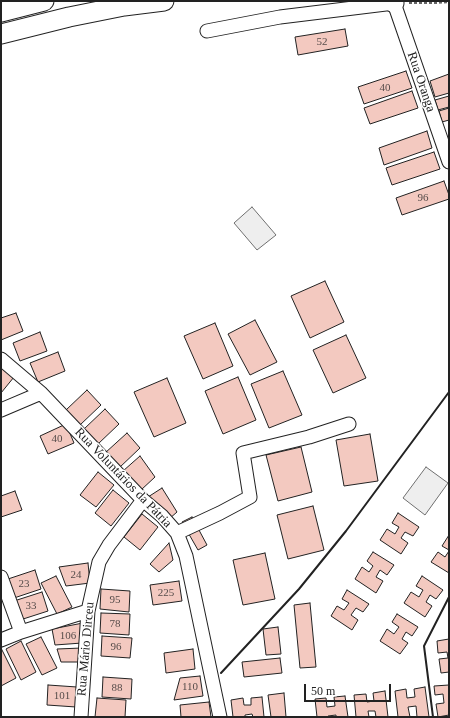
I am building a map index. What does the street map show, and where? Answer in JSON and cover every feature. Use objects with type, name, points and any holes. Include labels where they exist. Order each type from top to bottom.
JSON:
[{"type":"highway","points":[[1,12],[44,1]]},
{"type":"highway","points":[[1,34],[69,17],[124,6],[164,1]]},
{"type":"street","points":[[207,31],[280,17],[393,2]]},
{"type":"street","name":"Rua Oranga","points":[[393,2],[448,158]]},
{"type":"street","name":"Rua Voluntários da Pátria","points":[[1,359],[41,393],[143,500],[162,516],[177,533],[186,556],[220,717]]},
{"type":"street","points":[[1,410],[41,393]]},
{"type":"street","points":[[177,533],[250,498],[243,453],[349,424]]},
{"type":"street","name":"Rua Mário Dirceu","points":[[81,717],[88,611],[99,562],[109,545],[143,500]]},
{"type":"street","points":[[1,577],[21,632]]},
{"type":"street","points":[[1,640],[21,632],[88,611]]},
{"type":"path","points":[[393,2],[449,2]]},
{"type":"shaded area","points":[[252,207],[276,235],[257,250],[234,223]]},
{"type":"shaded area","points":[[426,467],[448,483],[425,515],[403,498]]},
{"type":"building","points":[[345,29],[348,46],[298,55],[295,37]]},
{"type":"building","points":[[406,71],[412,88],[364,104],[358,87]]},
{"type":"building","points":[[449,74],[449,93],[435,97],[430,81]]},
{"type":"building","points":[[412,91],[418,108],[370,124],[364,108]]},
{"type":"building","points":[[449,96],[449,107],[438,110],[435,100]]},
{"type":"building","points":[[449,108],[449,120],[442,122],[439,111]]},
{"type":"building","points":[[427,131],[432,148],[384,165],[379,148]]},
{"type":"building","points":[[434,152],[440,169],[392,185],[386,168]]},
{"type":"building","points":[[444,181],[449,199],[402,215],[396,198]]},
{"type":"building","points":[[325,281],[344,322],[310,338],[291,296]]},
{"type":"building","points":[[16,313],[23,331],[1,340],[1,318]]},
{"type":"building","points":[[255,320],[277,362],[250,375],[228,334]]},
{"type":"building","points":[[215,323],[233,366],[203,379],[184,336]]},
{"type":"building","points":[[40,332],[47,351],[20,361],[13,343]]},
{"type":"building","points":[[346,335],[366,378],[333,393],[313,350]]},
{"type":"building","points":[[58,352],[65,371],[38,382],[30,363]]},
{"type":"building","points":[[1,366],[14,377],[1,393]]},
{"type":"building","points":[[283,371],[302,415],[269,428],[251,384]]},
{"type":"building","points":[[238,377],[256,420],[223,434],[205,391]]},
{"type":"building","points":[[167,378],[186,423],[154,437],[134,392]]},
{"type":"building","points":[[87,390],[101,405],[80,425],[66,410]]},
{"type":"building","points":[[105,409],[119,424],[98,444],[84,429]]},
{"type":"building","points":[[66,424],[74,443],[48,454],[40,436]]},
{"type":"building","points":[[127,433],[140,448],[119,468],[105,453]]},
{"type":"building","points":[[370,434],[378,481],[344,486],[336,440]]},
{"type":"building","points":[[301,447],[312,492],[278,501],[266,455]]},
{"type":"building","points":[[140,456],[155,477],[141,490],[123,471]]},
{"type":"building","points":[[98,472],[114,485],[96,507],[80,495]]},
{"type":"building","points":[[162,488],[177,512],[169,519],[148,497]]},
{"type":"building","points":[[113,490],[129,503],[111,526],[95,513]]},
{"type":"building","points":[[15,491],[22,510],[1,517],[1,496]]},
{"type":"building","points":[[313,506],[324,550],[288,559],[277,515]]},
{"type":"building","points":[[398,513],[419,527],[413,536],[405,532],[401,538],[408,543],[401,554],[380,540],[387,529],[395,534],[399,527],[392,523]]},
{"type":"building","points":[[142,514],[158,527],[140,550],[124,537]]},
{"type":"building","points":[[192,517],[207,545],[198,550],[182,522]]},
{"type":"building","points":[[449,535],[449,550],[442,546]]},
{"type":"building","points":[[169,543],[173,560],[159,572],[150,564]]},
{"type":"building","points":[[449,551],[449,573],[431,562],[438,552],[445,557]]},
{"type":"building","points":[[373,552],[394,565],[387,575],[380,570],[376,577],[383,581],[376,593],[355,579],[362,567],[369,572],[373,566],[367,561]]},
{"type":"building","points":[[265,553],[275,599],[243,605],[233,560]]},
{"type":"building","points":[[88,563],[90,583],[66,586],[59,567]]},
{"type":"building","points":[[35,570],[41,589],[14,598],[8,579]]},
{"type":"building","points":[[56,576],[72,607],[57,614],[41,583]]},
{"type":"building","points":[[422,576],[443,590],[436,599],[430,595],[426,602],[432,606],[425,617],[404,603],[411,592],[419,597],[423,590],[416,586]]},
{"type":"building","points":[[179,581],[182,601],[153,605],[150,585]]},
{"type":"building","points":[[101,589],[130,591],[129,612],[100,609]]},
{"type":"building","points":[[347,590],[369,604],[363,612],[356,608],[351,615],[358,620],[352,630],[331,616],[337,606],[344,610],[349,603],[342,599]]},
{"type":"building","points":[[42,592],[48,611],[20,620],[14,601]]},
{"type":"building","points":[[310,603],[316,667],[300,668],[294,605]]},
{"type":"building","points":[[101,613],[130,614],[129,635],[100,633]]},
{"type":"building","points":[[397,614],[418,627],[412,636],[406,632],[402,639],[408,643],[400,654],[380,641],[387,629],[394,634],[399,627],[392,622]]},
{"type":"building","points":[[83,623],[82,643],[55,645],[52,629]]},
{"type":"building","points":[[278,627],[281,654],[266,655],[263,629]]},
{"type":"building","points":[[102,636],[132,638],[130,658],[101,656]]},
{"type":"building","points":[[41,637],[57,668],[42,675],[26,644]]},
{"type":"building","points":[[449,639],[449,672],[441,673],[439,659],[448,658],[447,652],[438,653],[437,641]]},
{"type":"building","points":[[21,641],[36,672],[21,680],[6,649]]},
{"type":"building","points":[[1,648],[16,678],[1,686]]},
{"type":"building","points":[[82,648],[80,662],[61,662],[57,649]]},
{"type":"building","points":[[193,649],[195,669],[166,673],[164,653]]},
{"type":"building","points":[[280,658],[282,673],[244,677],[242,662]]},
{"type":"building","points":[[200,676],[203,696],[174,700],[180,678]]},
{"type":"building","points":[[103,677],[132,679],[131,699],[102,697]]},
{"type":"building","points":[[48,685],[77,687],[76,707],[47,705]]},
{"type":"building","points":[[449,685],[449,715],[438,717],[436,704],[444,703],[443,694],[435,695],[434,686]]},
{"type":"building","points":[[425,687],[429,717],[417,717],[416,706],[408,707],[410,717],[398,717],[395,691],[406,689],[407,698],[415,697],[414,689]]},
{"type":"building","points":[[385,691],[388,717],[376,717],[375,711],[368,711],[369,717],[356,717],[354,695],[366,694],[367,702],[374,701],[373,693]]},
{"type":"building","points":[[284,693],[286,717],[271,717],[268,695]]},
{"type":"building","points":[[345,696],[348,717],[336,717],[336,715],[317,717],[315,699],[326,698],[327,707],[335,706],[334,697]]},
{"type":"building","points":[[262,697],[264,717],[253,717],[252,714],[245,715],[245,717],[233,717],[231,700],[243,698],[244,705],[251,705],[251,698]]},
{"type":"building","points":[[97,698],[126,700],[125,717],[95,717]]},
{"type":"building","points":[[209,702],[211,717],[181,717],[180,705]]},
{"type":"wall","points":[[221,673],[299,589],[346,531],[449,392]]},
{"type":"wall","points":[[433,717],[424,646],[449,597]]}]
